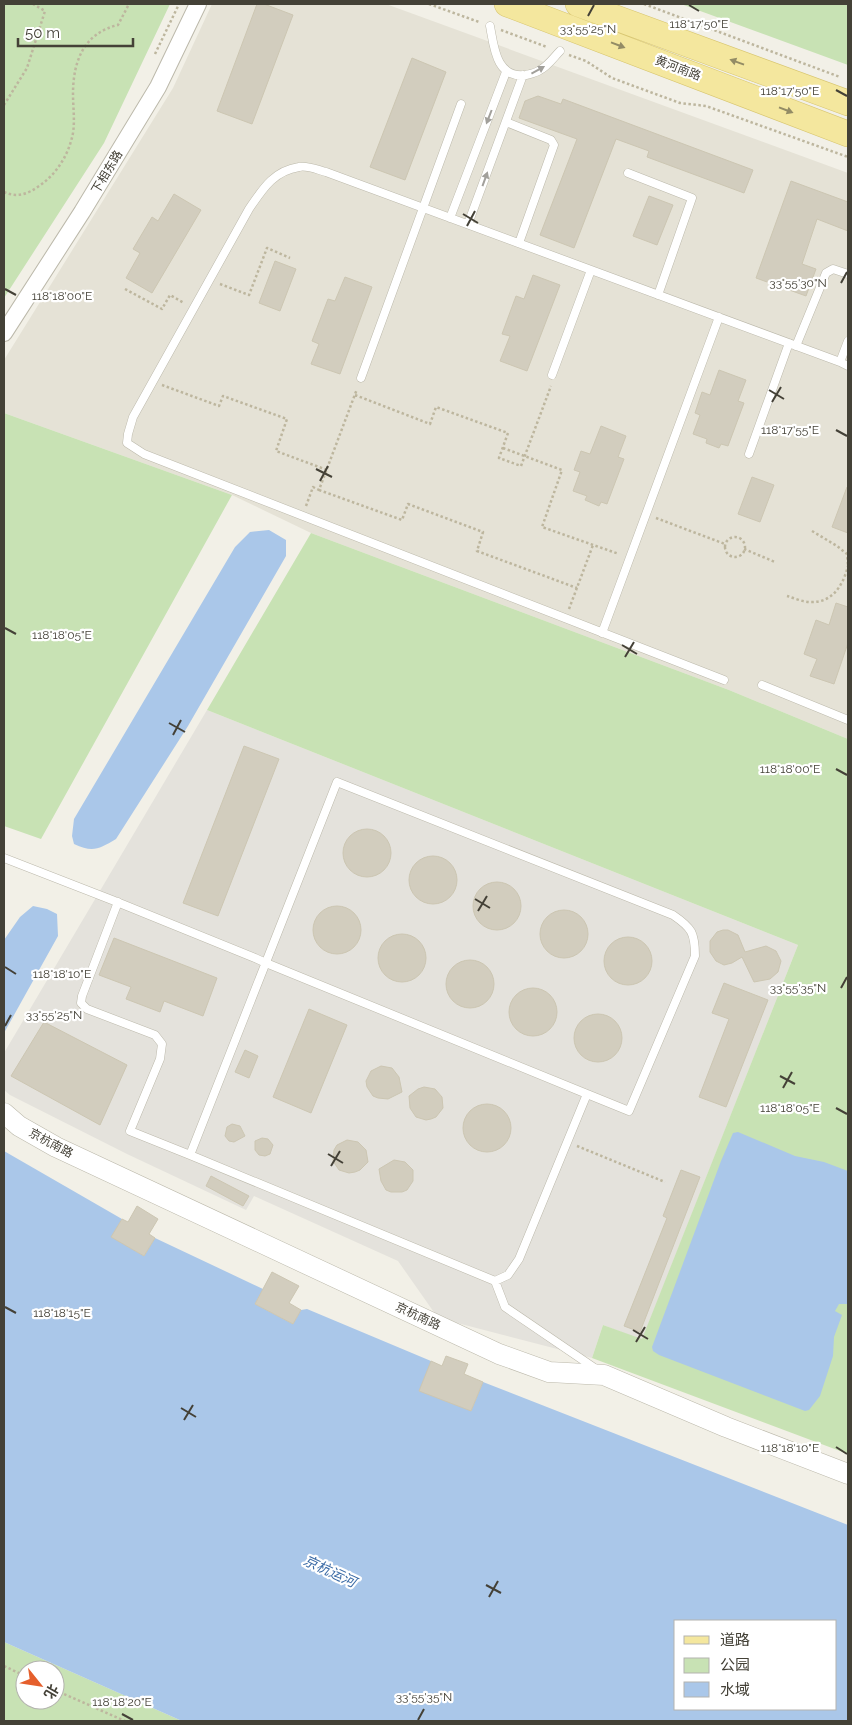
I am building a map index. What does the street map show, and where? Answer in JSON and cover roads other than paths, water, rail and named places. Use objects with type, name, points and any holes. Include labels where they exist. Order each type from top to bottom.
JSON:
[{"type":"main road","name":"黄河南路","points":[[507,4],[848,134]]},
{"type":"main road","name":"黄河南路","points":[[578,4],[848,103]]},
{"type":"street","name":"下相东路","points":[[4,333],[82,212],[158,87],[198,4]]},
{"type":"street","name":"京杭南路","points":[[4,1113],[19,1126],[65,1151],[499,1354],[549,1372],[604,1375],[726,1427],[848,1474]]},
{"type":"lane","points":[[490,26],[494,48],[500,65],[506,72],[523,76],[541,70],[560,52]]},
{"type":"lane","points":[[450,218],[506,72]]},
{"type":"lane","points":[[468,224],[523,76]]},
{"type":"lane","points":[[361,378],[461,104]]},
{"type":"lane","points":[[506,122],[551,140],[554,145],[519,243]]},
{"type":"lane","points":[[724,680],[144,454],[128,443],[128,434],[133,417],[249,209],[269,180],[300,166],[326,172],[848,366]]},
{"type":"lane","points":[[628,173],[692,198],[658,295]]},
{"type":"lane","points":[[749,454],[792,344],[826,272],[833,269],[848,274]]},
{"type":"lane","points":[[552,375],[591,270]]},
{"type":"lane","points":[[602,633],[719,317]]},
{"type":"lane","points":[[840,362],[848,341]]},
{"type":"lane","points":[[762,685],[848,720]]},
{"type":"lane","points":[[4,858],[118,902],[266,963],[629,1111],[695,956],[694,937],[687,925],[673,915],[336,782],[266,963],[190,1155]]},
{"type":"lane","points":[[118,902],[82,996],[81,1004],[87,1009],[155,1035],[162,1044],[160,1059],[130,1131],[495,1281],[505,1307],[604,1375]]},
{"type":"lane","points":[[495,1281],[508,1275],[520,1259],[587,1094]]},
{"type":"water","points":[[269,530],[286,540],[286,556],[188,726],[116,839],[96,849],[74,844],[72,836],[74,819],[235,547],[250,532]]},
{"type":"water","points":[[33,906],[47,909],[57,914],[58,936],[4,1033],[4,940],[20,917]]},
{"type":"water","points":[[738,1132],[795,1156],[824,1162],[848,1171],[848,1304],[839,1304],[835,1311],[842,1315],[834,1337],[833,1356],[820,1396],[809,1410],[805,1411],[659,1355],[653,1351],[652,1347],[721,1161],[733,1133]]},
{"type":"water","name":"京杭运河","points":[[4,1151],[122,1219],[112,1237],[144,1256],[155,1238],[263,1289],[255,1304],[293,1324],[301,1310],[307,1309],[431,1361],[471,1411],[483,1382],[848,1525],[848,1721],[182,1721],[65,1669],[65,1660],[45,1660],[4,1642]]}]
